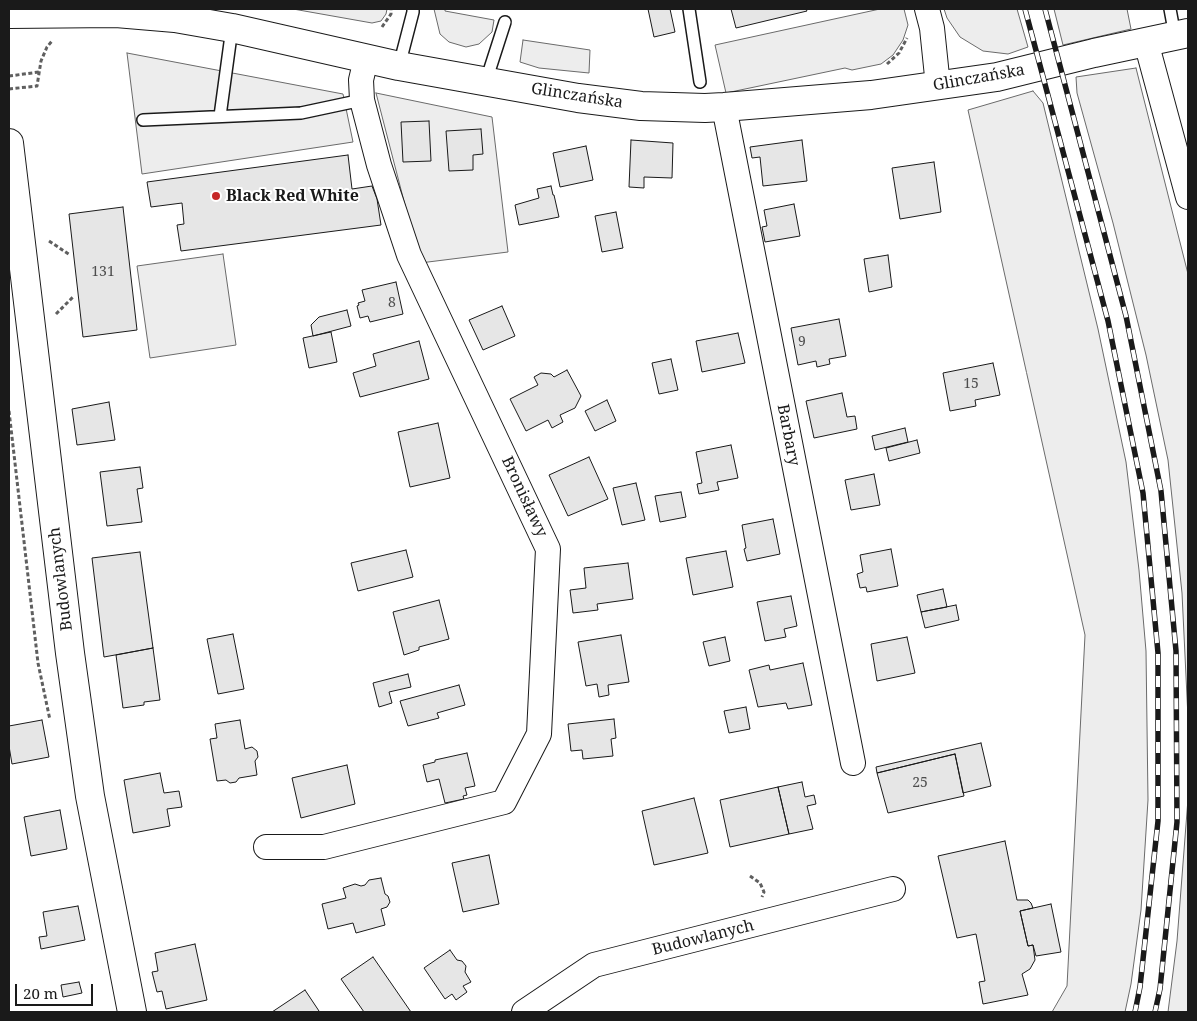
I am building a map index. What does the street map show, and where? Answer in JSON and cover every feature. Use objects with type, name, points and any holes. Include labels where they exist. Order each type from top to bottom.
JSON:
[{"type":"street","points":[[928,9],[932,28],[938,86]]},
{"type":"street","name":"Glinczańska","points":[[9,14],[116,13],[175,18],[232,28],[399,66],[578,98],[641,106],[724,107],[847,97],[938,86],[997,77],[1182,34]]},
{"type":"street","points":[[1146,42],[1188,197]]},
{"type":"street","name":"Bronisławy","points":[[266,847],[324,847],[504,802],[539,734],[548,549],[409,255],[379,165],[362,100],[361,80],[366,59]]},
{"type":"street","name":"Barbary","points":[[724,107],[853,763]]},
{"type":"street","name":"Budowlanych","points":[[9,143],[70,653],[90,796],[132,1012]]},
{"type":"street","name":"Budowlanych","points":[[524,1012],[594,965],[893,889]]},
{"type":"lane","points":[[399,66],[413,9]]},
{"type":"lane","points":[[689,9],[700,82]]},
{"type":"lane","points":[[1170,9],[1182,34]]},
{"type":"lane","points":[[486,81],[505,22]]},
{"type":"lane","points":[[220,116],[232,28]]},
{"type":"lane","points":[[143,120],[301,113],[362,100]]},
{"type":"path","points":[[382,27],[391,14],[391,9]]},
{"type":"path","points":[[884,67],[899,53],[909,32]]},
{"type":"path","points":[[9,76],[38,72],[37,86],[9,89]]},
{"type":"path","points":[[42,236],[70,255]]},
{"type":"path","points":[[52,318],[74,296]]},
{"type":"path","points":[[9,411],[38,663]]},
{"type":"shaded area","points":[[293,9],[387,9],[381,21],[372,23]]},
{"type":"shaded area","points":[[434,9],[445,9],[445,11],[494,20],[492,32],[479,44],[466,47],[449,42],[440,34]]},
{"type":"shaded area","points":[[880,9],[904,9],[908,25],[903,40],[893,55],[881,64],[852,70],[845,68],[726,93],[715,45]]},
{"type":"shaded area","points":[[944,9],[1017,9],[1028,47],[1008,54],[983,51],[960,37],[947,18]]},
{"type":"shaded area","points":[[1054,9],[1127,9],[1131,29],[1063,45]]},
{"type":"shaded area","points":[[523,40],[590,50],[589,73],[539,68],[520,62]]},
{"type":"shaded area","points":[[127,53],[343,94],[353,142],[142,174]]},
{"type":"shaded area","points":[[1136,68],[1188,274],[1188,718],[1182,593],[1168,460],[1146,355],[1113,223],[1077,93],[1076,77]]},
{"type":"shaded area","points":[[1033,91],[1043,103],[1098,329],[1126,462],[1139,570],[1146,651],[1148,800],[1141,910],[1131,984],[1125,1012],[1052,1012],[1067,986],[1085,635],[968,110]]},
{"type":"shaded area","points":[[376,93],[492,117],[508,252],[420,263]]},
{"type":"shaded area","points":[[223,254],[236,345],[150,358],[137,266]]},
{"type":"shaded area","points":[[1188,799],[1188,1012],[1168,1012],[1177,941]]},
{"type":"building","points":[[648,9],[670,9],[675,32],[654,37]]},
{"type":"building","points":[[731,9],[806,9],[807,11],[736,28]]},
{"type":"building","points":[[429,121],[431,161],[403,162],[401,122]]},
{"type":"building","points":[[481,129],[483,154],[473,155],[473,170],[449,171],[446,131]]},
{"type":"building","points":[[631,140],[673,143],[672,178],[644,177],[644,188],[629,187]]},
{"type":"building","points":[[802,140],[807,181],[763,186],[760,157],[752,158],[750,147]]},
{"type":"building","points":[[586,146],[593,180],[560,187],[553,153]]},
{"type":"building","points":[[348,155],[352,189],[372,186],[377,199],[381,225],[181,251],[177,225],[184,224],[182,203],[151,207],[147,182]]},
{"type":"building","points":[[934,162],[941,212],[900,219],[892,168]]},
{"type":"building","points":[[551,186],[559,217],[519,225],[515,205],[539,198],[537,189]]},
{"type":"building","points":[[794,204],[800,236],[765,242],[762,227],[767,226],[764,210]]},
{"type":"building","points":[[123,207],[137,330],[83,337],[69,214]]},
{"type":"building","points":[[616,212],[623,248],[602,252],[595,216]]},
{"type":"building","points":[[888,255],[892,287],[869,292],[864,259]]},
{"type":"building","points":[[396,282],[403,314],[370,322],[368,316],[360,318],[357,306],[359,305],[358,303],[365,301],[362,290]]},
{"type":"building","points":[[502,306],[515,336],[483,350],[469,320]]},
{"type":"building","points":[[347,310],[351,326],[313,336],[311,325],[319,317]]},
{"type":"building","points":[[839,319],[846,356],[829,359],[830,364],[817,367],[816,361],[798,365],[791,328]]},
{"type":"building","points":[[331,332],[337,362],[309,368],[303,338]]},
{"type":"building","points":[[738,333],[745,363],[702,372],[696,341]]},
{"type":"building","points":[[419,341],[429,379],[360,397],[353,373],[376,366],[373,354]]},
{"type":"building","points":[[671,359],[678,390],[659,394],[652,363]]},
{"type":"building","points":[[993,363],[1000,395],[975,400],[976,406],[950,411],[943,373]]},
{"type":"building","points":[[567,370],[581,396],[575,408],[560,415],[563,422],[552,428],[548,420],[526,431],[510,399],[538,385],[534,377],[541,373],[551,374],[554,377]]},
{"type":"building","points":[[842,393],[847,417],[855,416],[857,429],[814,438],[806,401]]},
{"type":"building","points":[[607,400],[616,421],[595,431],[585,411]]},
{"type":"building","points":[[109,402],[115,440],[77,445],[72,409]]},
{"type":"building","points":[[438,423],[450,478],[410,487],[398,432]]},
{"type":"building","points":[[905,428],[908,442],[875,450],[872,436]]},
{"type":"building","points":[[917,440],[920,453],[889,461],[886,448]]},
{"type":"building","points":[[731,445],[738,478],[717,482],[719,490],[699,494],[697,484],[702,483],[696,452]]},
{"type":"building","points":[[589,457],[608,499],[568,516],[549,475]]},
{"type":"building","points":[[140,467],[143,488],[137,489],[142,522],[107,526],[100,472]]},
{"type":"building","points":[[874,474],[880,505],[851,510],[845,480]]},
{"type":"building","points":[[636,483],[645,520],[622,525],[613,488]]},
{"type":"building","points":[[681,492],[686,517],[660,522],[655,496]]},
{"type":"building","points":[[773,519],[780,554],[747,561],[742,525]]},
{"type":"building","points":[[891,549],[898,586],[867,592],[866,587],[860,588],[857,574],[863,572],[860,555]]},
{"type":"building","points":[[406,550],[413,577],[358,591],[351,563]]},
{"type":"building","points":[[726,551],[733,587],[693,595],[686,558]]},
{"type":"building","points":[[140,552],[153,648],[104,657],[92,558]]},
{"type":"building","points":[[628,563],[633,599],[597,604],[598,610],[573,613],[570,590],[586,588],[584,568]]},
{"type":"building","points":[[943,589],[947,607],[921,612],[917,595]]},
{"type":"building","points":[[791,596],[797,626],[784,629],[786,637],[765,641],[757,602]]},
{"type":"building","points":[[439,600],[449,639],[419,647],[419,650],[404,655],[393,612]]},
{"type":"building","points":[[956,605],[959,620],[925,628],[921,612]]},
{"type":"building","points":[[233,634],[244,689],[218,694],[207,639]]},
{"type":"building","points":[[621,635],[629,682],[608,685],[609,695],[599,697],[597,684],[586,686],[578,642]]},
{"type":"building","points":[[725,637],[730,661],[709,666],[703,642]]},
{"type":"building","points":[[907,637],[915,673],[877,681],[871,644]]},
{"type":"building","points":[[153,648],[160,700],[144,702],[144,705],[123,708],[116,655]]},
{"type":"building","points":[[803,663],[812,705],[788,709],[786,703],[758,707],[749,670],[769,665],[770,670]]},
{"type":"building","points":[[408,674],[411,687],[389,692],[392,703],[379,707],[373,683]]},
{"type":"building","points":[[459,685],[465,705],[437,713],[439,718],[408,726],[400,701]]},
{"type":"building","points":[[746,707],[750,729],[729,733],[724,711]]},
{"type":"building","points":[[614,719],[616,738],[611,739],[613,756],[583,759],[582,750],[571,751],[568,724]]},
{"type":"building","points":[[42,720],[49,757],[12,764],[9,746],[9,726]]},
{"type":"building","points":[[240,720],[245,749],[252,747],[257,751],[258,757],[255,761],[257,775],[239,778],[236,782],[230,783],[226,780],[217,781],[210,739],[217,738],[215,724]]},
{"type":"building","points":[[981,743],[991,786],[963,793],[955,754],[877,773],[876,767]]},
{"type":"building","points":[[467,753],[475,786],[465,788],[467,795],[463,796],[464,799],[445,803],[439,779],[427,782],[423,765],[435,762],[435,760]]},
{"type":"building","points":[[955,754],[964,796],[888,813],[877,773]]},
{"type":"building","points":[[347,765],[355,804],[301,818],[292,778]]},
{"type":"building","points":[[160,773],[164,793],[179,791],[182,807],[167,809],[170,826],[133,833],[124,780]]},
{"type":"building","points":[[802,782],[805,797],[814,795],[816,804],[807,806],[813,829],[789,834],[778,787]]},
{"type":"building","points":[[778,787],[789,834],[730,847],[720,800]]},
{"type":"building","points":[[694,798],[708,853],[654,865],[642,811]]},
{"type":"building","points":[[60,810],[67,849],[31,856],[24,817]]},
{"type":"building","points":[[1005,841],[1017,900],[1028,900],[1033,908],[1020,911],[1028,946],[1033,945],[1035,960],[1030,969],[1022,974],[1028,995],[983,1004],[979,982],[985,981],[976,934],[957,938],[938,856]]},
{"type":"building","points":[[489,855],[499,904],[463,912],[452,863]]},
{"type":"building","points":[[381,878],[385,894],[390,902],[387,907],[381,909],[385,925],[356,933],[353,923],[328,929],[322,904],[346,898],[343,888],[355,884],[365,885],[369,880]]},
{"type":"building","points":[[1051,904],[1061,952],[1036,956],[1033,945],[1028,946],[1020,911]]},
{"type":"building","points":[[78,906],[85,940],[41,949],[39,937],[47,936],[43,912]]},
{"type":"building","points":[[195,944],[207,1000],[166,1009],[162,991],[157,992],[152,972],[158,971],[155,953]]},
{"type":"building","points":[[450,950],[457,960],[462,961],[466,966],[465,972],[471,982],[463,986],[467,992],[456,1000],[452,994],[445,999],[424,968]]},
{"type":"building","points":[[373,957],[411,1012],[364,1012],[341,979]]},
{"type":"building","points":[[79,982],[82,993],[63,997],[61,985]]},
{"type":"building","points":[[305,990],[319,1011],[272,1012]]},
{"type":"railway","points":[[1025,9],[1108,321],[1143,493],[1158,653],[1158,821],[1140,987],[1135,1012]]},
{"type":"railway","points":[[1045,9],[1126,316],[1161,491],[1176,651],[1177,822],[1160,989],[1155,1012]]},
{"type":"place","name":"Black Red White","points":[[216,196]]}]
